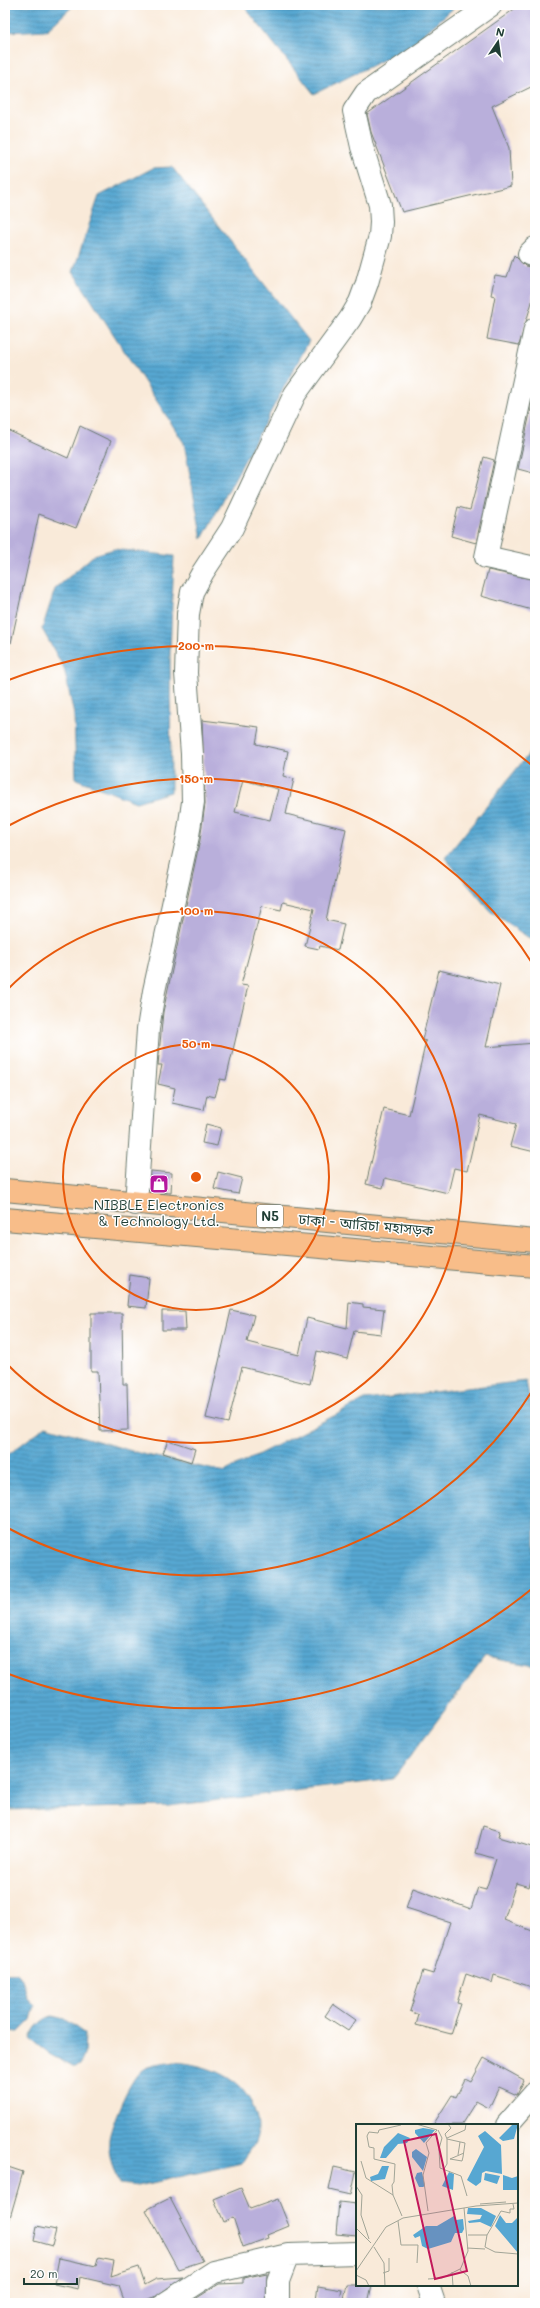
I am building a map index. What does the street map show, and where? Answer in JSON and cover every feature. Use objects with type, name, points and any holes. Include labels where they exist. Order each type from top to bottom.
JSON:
[{"type":"highway","name":"ঢাকা - আরিচা মহাসড়ক","points":[[5,1190],[136,1204],[535,1241]]},
{"type":"highway","name":"N5","points":[[5,1219],[535,1266]]},
{"type":"street","points":[[136,1204],[148,1029],[154,991],[188,836],[193,802],[192,754],[186,673],[188,614],[192,592],[203,572],[232,528],[295,394],[350,319],[360,302],[367,284],[380,236],[381,222],[380,205],[356,125],[354,111],[358,103],[366,93],[491,5]]},
{"type":"street","points":[[535,248],[529,254],[535,256]]},
{"type":"street","points":[[535,330],[486,557],[535,568]]},
{"type":"street","points":[[508,2124],[535,2092]]},
{"type":"street","points":[[166,2303],[214,2272],[288,2255],[356,2253]]},
{"type":"street","points":[[278,2303],[278,2281],[288,2255]]},
{"type":"street","points":[[428,2286],[434,2303]]},
{"type":"water","points":[[5,5],[74,5],[47,30],[5,32]]},
{"type":"water","points":[[243,5],[457,5],[409,47],[314,94]]},
{"type":"water","points":[[172,167],[309,341],[202,539],[184,443],[73,272],[99,196],[153,168]]},
{"type":"water","points":[[114,549],[174,556],[170,653],[171,792],[136,802],[76,779],[74,715],[64,668],[42,629],[55,589],[94,555]]},
{"type":"water","points":[[535,746],[535,942],[492,913],[445,858]]},
{"type":"water","points":[[526,1381],[535,1426],[535,1666],[485,1657],[393,1779],[169,1806],[5,1810],[5,1457],[46,1426],[142,1454],[224,1472],[365,1400]]},
{"type":"water","points":[[17,1973],[22,1979],[27,1997],[35,2006],[31,2020],[19,2032],[5,2031],[5,1974]]},
{"type":"water","points":[[52,2016],[64,2019],[85,2034],[84,2055],[80,2065],[74,2067],[49,2054],[30,2039],[33,2031],[38,2025]]},
{"type":"water","points":[[175,2062],[201,2066],[213,2070],[235,2083],[244,2092],[251,2102],[257,2118],[258,2130],[255,2142],[242,2163],[138,2186],[119,2184],[111,2162],[109,2139],[113,2123],[122,2102],[132,2082],[142,2070],[153,2065]]},
{"type":"building","points":[[520,5],[535,5],[535,85],[492,106],[509,148],[511,186],[402,212],[371,132],[367,114]]},
{"type":"building","points":[[514,255],[525,266],[535,268],[532,302],[519,345],[487,339],[495,296],[491,295],[495,275],[507,277]]},
{"type":"building","points":[[535,390],[535,463],[533,473],[518,469]]},
{"type":"building","points":[[80,426],[111,441],[76,528],[39,514],[11,643],[5,642],[5,429],[68,458]]},
{"type":"building","points":[[484,457],[494,460],[476,543],[451,536],[458,507],[470,510]]},
{"type":"building","points":[[488,570],[535,580],[535,597],[532,610],[481,596]]},
{"type":"building","points":[[202,720],[259,727],[256,744],[288,751],[283,776],[294,779],[286,814],[346,829],[326,920],[344,924],[338,950],[320,946],[319,949],[305,946],[314,909],[283,902],[281,910],[262,906],[241,985],[248,986],[226,1080],[220,1079],[215,1097],[207,1095],[204,1110],[172,1103],[175,1088],[158,1084],[162,1065],[158,1065],[163,1012],[200,840],[205,804]],"holes":[[[243,780],[278,789],[270,820],[235,812]]]},
{"type":"building","points":[[439,970],[500,985],[486,1047],[535,1043],[535,1152],[510,1146],[516,1124],[480,1115],[467,1171],[454,1168],[448,1193],[385,1178],[383,1188],[366,1184],[384,1109],[409,1115],[426,1041],[422,1040]]},
{"type":"building","points":[[206,1124],[221,1128],[217,1146],[202,1143]]},
{"type":"building","name":"NIBBLE Electronics & Technology Ltd.","points":[[151,1171],[172,1173],[171,1193],[149,1191]]},
{"type":"building","points":[[218,1172],[242,1178],[238,1194],[214,1189]]},
{"type":"building","points":[[130,1275],[149,1278],[146,1308],[127,1306]]},
{"type":"building","points":[[349,1302],[363,1304],[363,1307],[384,1309],[381,1334],[354,1331],[347,1359],[317,1351],[310,1384],[242,1367],[228,1423],[206,1418],[231,1310],[254,1315],[247,1342],[299,1355],[307,1318],[347,1328]]},
{"type":"building","points":[[162,1311],[185,1311],[186,1330],[162,1330]]},
{"type":"building","points":[[91,1313],[122,1313],[123,1384],[127,1384],[128,1430],[100,1431],[98,1371],[91,1371]]},
{"type":"building","points":[[168,1440],[195,1449],[191,1462],[163,1453]]},
{"type":"building","points":[[483,1826],[500,1831],[498,1837],[535,1848],[535,1868],[529,1887],[516,1883],[504,1920],[535,1932],[535,1988],[494,1975],[492,1983],[466,1974],[457,2003],[461,2004],[451,2034],[416,2025],[419,2015],[410,2011],[423,1971],[433,1974],[450,1922],[406,1908],[413,1888],[471,1909],[478,1887],[486,1889],[496,1859],[476,1853]]},
{"type":"building","points":[[333,2004],[356,2020],[348,2031],[325,2016]]},
{"type":"building","points":[[484,2058],[524,2080],[517,2095],[499,2087],[489,2108],[476,2101],[462,2124],[434,2124],[452,2095],[456,2097],[465,2079],[471,2082]]},
{"type":"building","points":[[5,2166],[23,2172],[9,2221],[5,2220]]},
{"type":"building","points":[[334,2167],[356,2172],[351,2195],[329,2190]]},
{"type":"building","points":[[241,2188],[250,2209],[278,2199],[289,2226],[267,2235],[268,2238],[243,2247],[233,2217],[224,2222],[214,2199]]},
{"type":"building","points":[[170,2198],[203,2261],[178,2269],[146,2210]]},
{"type":"building","points":[[339,2202],[356,2204],[356,2236],[336,2234]]},
{"type":"building","points":[[37,2226],[56,2230],[52,2246],[34,2241]]},
{"type":"building","points":[[59,2258],[96,2266],[98,2258],[114,2261],[111,2276],[139,2267],[145,2285],[156,2279],[183,2277],[155,2297],[136,2303],[125,2303],[119,2286],[80,2277],[78,2289],[54,2284]]},
{"type":"building","points":[[267,2273],[266,2302],[189,2303],[219,2284],[243,2283],[243,2278]]},
{"type":"building","points":[[347,2285],[372,2286],[368,2303],[344,2299]]},
{"type":"building","points":[[318,2286],[342,2290],[339,2303],[316,2299]]},
{"type":"place","name":"NIBBLE Electronics & Technology Ltd.","points":[[159,1184]]}]
